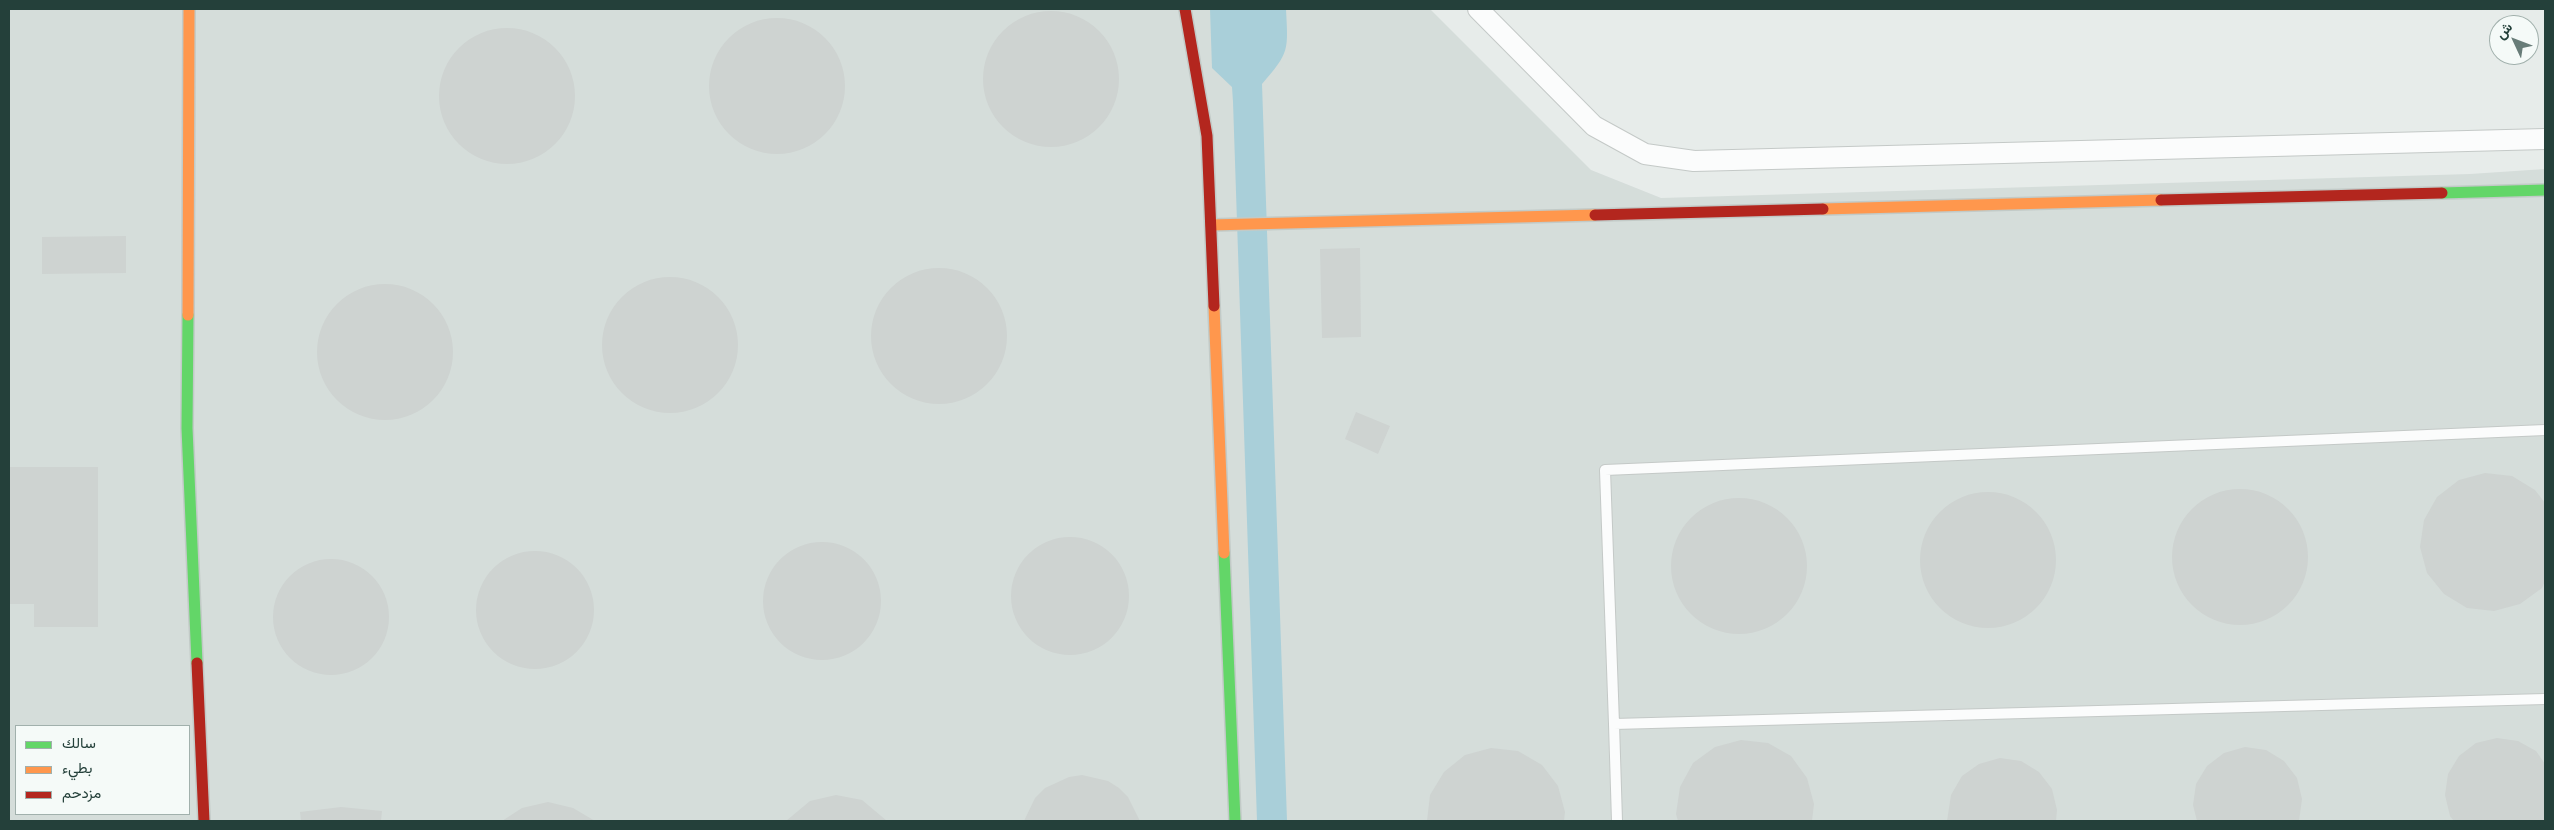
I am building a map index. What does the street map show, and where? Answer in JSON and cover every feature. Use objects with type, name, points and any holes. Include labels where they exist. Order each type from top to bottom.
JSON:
[{"type":"street","points":[[189,9],[187,428],[204,821]]},
{"type":"street","points":[[1185,9],[1207,136],[1235,821]]},
{"type":"street","points":[[1478,9],[1594,126],[1645,154],[1694,161],[2545,139]]},
{"type":"street","points":[[1211,226],[2545,190]]},
{"type":"lane","points":[[1617,821],[1605,470],[2545,430]]},
{"type":"lane","points":[[1614,724],[2545,699]]},
{"type":"shaded area","points":[[9,9],[1430,9],[1591,170],[1661,198],[2470,174],[2545,169],[2545,821],[9,821]]},
{"type":"water","points":[[1210,9],[1286,9],[1287,42],[1285,50],[1278,65],[1262,84],[1287,821],[1257,821],[1233,102],[1232,87],[1212,68]]},
{"type":"building","points":[[1051,11],[1077,16],[1089,22],[1099,31],[1108,41],[1114,53],[1119,79],[1114,105],[1108,117],[1099,127],[1089,136],[1077,142],[1051,147],[1025,142],[1013,136],[1003,127],[994,117],[988,105],[983,79],[988,53],[994,41],[1003,31],[1013,22],[1025,16]]},
{"type":"building","points":[[777,18],[803,23],[815,29],[825,38],[834,48],[840,60],[845,86],[840,112],[834,124],[825,134],[815,143],[803,149],[777,154],[751,149],[739,143],[729,134],[720,124],[714,112],[709,86],[714,60],[720,48],[729,38],[739,29],[751,23]]},
{"type":"building","points":[[507,28],[533,33],[545,39],[555,48],[564,58],[570,70],[575,96],[570,122],[564,134],[555,144],[545,153],[533,159],[507,164],[481,159],[469,153],[459,144],[450,134],[444,122],[439,96],[444,70],[450,58],[459,48],[469,39],[481,33]]},
{"type":"building","points":[[126,236],[126,273],[42,274],[42,237]]},
{"type":"building","points":[[1360,248],[1361,337],[1322,338],[1320,249]]},
{"type":"building","points":[[939,268],[965,273],[977,279],[987,288],[996,298],[1002,310],[1007,336],[1002,362],[996,374],[987,384],[977,393],[965,399],[939,404],[913,399],[901,393],[891,384],[882,374],[876,362],[871,336],[876,310],[882,298],[891,288],[901,279],[913,273]]},
{"type":"building","points":[[670,277],[696,282],[708,288],[718,297],[727,307],[733,319],[738,345],[733,371],[727,383],[718,393],[708,402],[696,408],[670,413],[644,408],[632,402],[622,393],[613,383],[607,371],[602,345],[607,319],[613,307],[622,297],[632,288],[644,282]]},
{"type":"building","points":[[385,284],[411,289],[423,295],[433,304],[442,314],[448,326],[453,352],[448,378],[442,390],[433,400],[423,409],[411,415],[385,420],[359,415],[347,409],[337,400],[328,390],[322,378],[317,352],[322,326],[328,314],[337,304],[347,295],[359,289]]},
{"type":"building","points":[[1356,412],[1390,426],[1378,454],[1345,439]]},
{"type":"building","points":[[9,467],[98,467],[98,627],[34,627],[34,604],[9,604]]},
{"type":"building","points":[[2485,473],[2512,476],[2535,490],[2545,503],[2545,581],[2542,588],[2520,604],[2494,611],[2467,608],[2444,594],[2427,573],[2420,547],[2424,520],[2437,497],[2459,480]]},
{"type":"building","points":[[2240,489],[2266,494],[2278,500],[2288,509],[2297,519],[2303,531],[2308,557],[2303,583],[2297,595],[2288,605],[2278,614],[2266,620],[2240,625],[2214,620],[2202,614],[2192,605],[2183,595],[2177,583],[2172,557],[2177,531],[2183,519],[2192,509],[2202,500],[2214,494]]},
{"type":"building","points":[[1988,492],[2014,497],[2026,503],[2036,512],[2045,522],[2051,534],[2056,560],[2051,586],[2045,598],[2036,608],[2026,617],[2014,623],[1988,628],[1962,623],[1950,617],[1940,608],[1931,598],[1925,586],[1920,560],[1925,534],[1931,522],[1940,512],[1950,503],[1962,497]]},
{"type":"building","points":[[1739,498],[1765,503],[1777,509],[1787,518],[1796,528],[1802,540],[1807,566],[1802,592],[1796,604],[1787,614],[1777,623],[1765,629],[1739,634],[1713,629],[1701,623],[1691,614],[1682,604],[1676,592],[1671,566],[1676,540],[1682,528],[1691,518],[1701,509],[1713,503]]},
{"type":"building","points":[[1070,537],[1093,541],[1112,554],[1125,573],[1129,596],[1125,619],[1112,638],[1093,651],[1070,655],[1047,651],[1028,638],[1015,619],[1011,596],[1015,573],[1028,554],[1047,541]]},
{"type":"building","points":[[822,542],[845,546],[864,559],[877,578],[881,601],[877,624],[864,643],[845,656],[822,660],[799,656],[780,643],[767,624],[763,601],[767,578],[780,559],[799,546]]},
{"type":"building","points":[[535,551],[558,555],[577,568],[590,587],[594,610],[590,633],[577,652],[558,665],[535,669],[512,665],[493,652],[480,633],[476,610],[480,587],[493,568],[512,555]]},
{"type":"building","points":[[331,559],[353,564],[372,576],[384,595],[389,617],[384,639],[372,658],[353,670],[331,675],[309,670],[290,658],[278,639],[273,617],[278,595],[290,576],[309,564]]},
{"type":"building","points":[[2497,738],[2518,741],[2536,751],[2545,764],[2545,821],[2454,821],[2450,816],[2445,795],[2448,774],[2459,756],[2476,743]]},
{"type":"building","points":[[1741,740],[1768,743],[1791,756],[1807,778],[1814,804],[1812,821],[1678,821],[1676,814],[1680,787],[1693,763],[1715,747]]},
{"type":"building","points":[[2245,747],[2266,750],[2284,761],[2297,778],[2302,799],[2299,821],[2197,821],[2193,805],[2196,784],[2207,766],[2224,753]]},
{"type":"building","points":[[1491,748],[1518,751],[1542,765],[1558,786],[1565,812],[1564,821],[1427,821],[1430,795],[1444,772],[1465,755]]},
{"type":"building","points":[[2000,758],[2021,761],[2039,772],[2052,789],[2057,810],[2056,821],[1947,821],[1951,795],[1962,776],[1979,764]]},
{"type":"building","points":[[1082,775],[1108,781],[1119,788],[1128,797],[1140,821],[1024,821],[1035,798],[1045,788],[1069,777]]},
{"type":"building","points":[[836,795],[862,800],[887,821],[786,821],[810,801]]},
{"type":"building","points":[[548,802],[573,808],[595,821],[502,821],[522,808]]},
{"type":"building","points":[[341,807],[382,811],[381,821],[301,821],[300,812]]},
{"type":"traffic: fast","points":[[2442,193],[2545,190]]},
{"type":"traffic: fast","points":[[188,315],[187,428],[197,663]]},
{"type":"traffic: fast","points":[[1224,553],[1235,821]]},
{"type":"traffic: slow","points":[[188,315],[189,9]]},
{"type":"traffic: slow","points":[[1823,209],[2161,200]]},
{"type":"traffic: slow","points":[[1211,225],[1595,215]]},
{"type":"traffic: slow","points":[[1214,306],[1224,553]]},
{"type":"traffic: jam","points":[[1185,9],[1207,136],[1214,306]]},
{"type":"traffic: jam","points":[[2161,200],[2442,193]]},
{"type":"traffic: jam","points":[[1595,215],[1823,209]]},
{"type":"traffic: jam","points":[[197,663],[204,821]]}]
